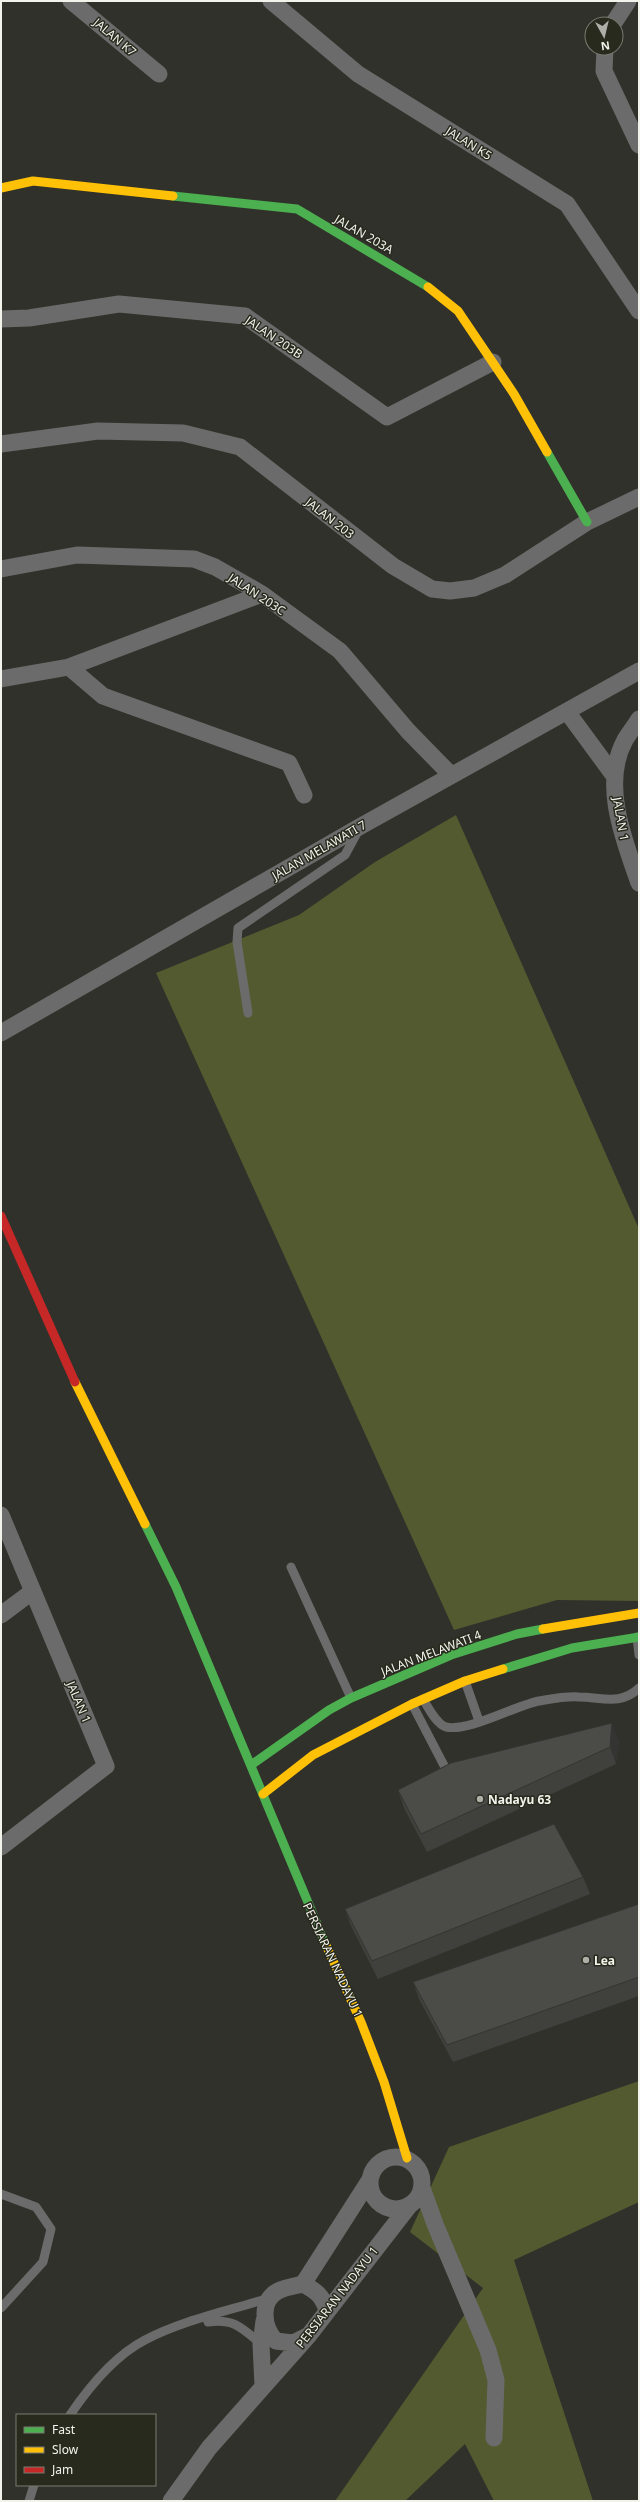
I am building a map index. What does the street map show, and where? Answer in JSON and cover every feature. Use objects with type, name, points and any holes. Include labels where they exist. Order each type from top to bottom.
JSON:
[{"type":"street","name":"JALAN K7","points":[[71,1],[159,74]]},
{"type":"street","name":"JALAN K5","points":[[271,1],[358,74],[567,204],[639,311]]},
{"type":"street","points":[[619,16],[628,1]]},
{"type":"street","points":[[605,56],[604,71],[639,145]]},
{"type":"street","name":"JALAN 203A","points":[[1,188],[33,181],[297,209],[426,285],[458,311],[514,394],[588,522]]},
{"type":"street","name":"JALAN 203B","points":[[1,320],[29,318],[119,304],[245,316],[387,417],[493,362]]},
{"type":"street","name":"JALAN 203","points":[[1,444],[98,431],[183,433],[240,447],[393,566],[432,589],[450,591],[474,588],[505,575],[588,522],[639,497]]},
{"type":"street","name":"JALAN 203C","points":[[1,569],[77,555],[194,559],[215,568],[262,594],[340,651],[408,731],[451,775]]},
{"type":"street","points":[[1,679],[68,667],[262,594]]},
{"type":"street","points":[[68,667],[103,696],[288,763],[304,795]]},
{"type":"street","name":"JALAN MELAWATI 7","points":[[1,1033],[360,826],[639,672]]},
{"type":"street","points":[[568,712],[615,777]]},
{"type":"street","points":[[615,777],[625,740],[639,719]]},
{"type":"street","name":"JALAN 1","points":[[615,777],[624,839],[639,883]]},
{"type":"street","name":"PERSIARAN NADAYU 1","points":[[1,1216],[56,1342],[176,1587],[264,1794],[311,1913],[361,2022],[384,2082],[407,2158]]},
{"type":"street","name":"JALAN 1","points":[[1,1515],[106,1766],[1,1847]]},
{"type":"street","points":[[1,1615],[33,1591]]},
{"type":"street","name":"JALAN MELAWATI 4","points":[[251,1765],[329,1710],[351,1698],[451,1655],[517,1634],[639,1613]]},
{"type":"street","points":[[264,1794],[313,1755],[412,1704],[465,1681],[572,1648],[638,1637]]},
{"type":"street","points":[[263,2386],[261,2344],[266,2309],[271,2297],[278,2292],[303,2284],[369,2181],[375,2165],[390,2157],[407,2158],[419,2171],[422,2188],[435,2224],[488,2350],[496,2380],[494,2438]]},
{"type":"street","points":[[369,2181],[371,2192],[377,2202],[387,2208],[398,2210],[409,2206],[418,2199],[422,2188]]},
{"type":"street","name":"PERSIARAN NADAYU 1","points":[[171,2501],[209,2448],[309,2335],[409,2206]]},
{"type":"street","points":[[303,2284],[317,2291],[323,2298],[327,2310]]},
{"type":"street","points":[[265,2319],[268,2334],[276,2341],[293,2343],[309,2335]]},
{"type":"lane","points":[[248,1013],[237,942],[238,928],[345,855],[360,826]]},
{"type":"lane","points":[[291,1567],[351,1698]]},
{"type":"lane","points":[[638,1637],[639,1655]]},
{"type":"lane","points":[[465,1681],[479,1721]]},
{"type":"lane","points":[[423,1699],[434,1717],[444,1726],[458,1728],[539,1701],[578,1696],[610,1700],[630,1697],[639,1688]]},
{"type":"lane","points":[[412,1704],[451,1779]]},
{"type":"lane","points":[[1,2194],[36,2207],[51,2229],[43,2262],[1,2308]]},
{"type":"lane","points":[[71,2414],[107,2368],[144,2340],[184,2325],[271,2297]]},
{"type":"lane","points":[[184,2325],[229,2321],[237,2324],[261,2344]]},
{"type":"lane","points":[[29,2501],[34,2486]]},
{"type":"green space","points":[[456,815],[639,1229],[639,1601],[557,1600],[454,1630],[156,973],[299,915],[375,862]]},
{"type":"green space","points":[[639,2081],[639,2202],[514,2260],[593,2501],[494,2501],[465,2444],[405,2501],[335,2501],[483,2288],[410,2232],[449,2147]]},
{"type":"building","points":[[612,1723],[610,1747],[421,1834],[398,1790],[451,1763]]},
{"type":"building","points":[[554,1824],[583,1877],[372,1961],[345,1909]]},
{"type":"building","name":"Lea","points":[[639,1904],[639,1977],[447,2045],[413,1982]]},
{"type":"traffic: fast","points":[[173,196],[297,209],[428,287]]},
{"type":"traffic: fast","points":[[547,452],[587,522]]},
{"type":"traffic: fast","points":[[145,1524],[176,1587],[325,1943]]},
{"type":"traffic: fast","points":[[251,1765],[329,1710],[351,1698],[451,1655],[517,1634],[543,1629]]},
{"type":"traffic: fast","points":[[503,1669],[572,1648],[639,1637]]},
{"type":"traffic: slow","points":[[1,188],[33,181],[173,196]]},
{"type":"traffic: slow","points":[[428,287],[458,311],[514,394],[547,452]]},
{"type":"traffic: slow","points":[[75,1382],[145,1524]]},
{"type":"traffic: slow","points":[[543,1629],[639,1613]]},
{"type":"traffic: slow","points":[[263,1794],[313,1755],[412,1704],[465,1681],[503,1669]]},
{"type":"traffic: slow","points":[[325,1943],[361,2022],[384,2082],[407,2158]]},
{"type":"traffic: jam","points":[[1,1216],[75,1382]]},
{"type":"place","name":"Nadayu 63","points":[[480,1799]]},
{"type":"place","name":"Lea","points":[[586,1960]]}]
